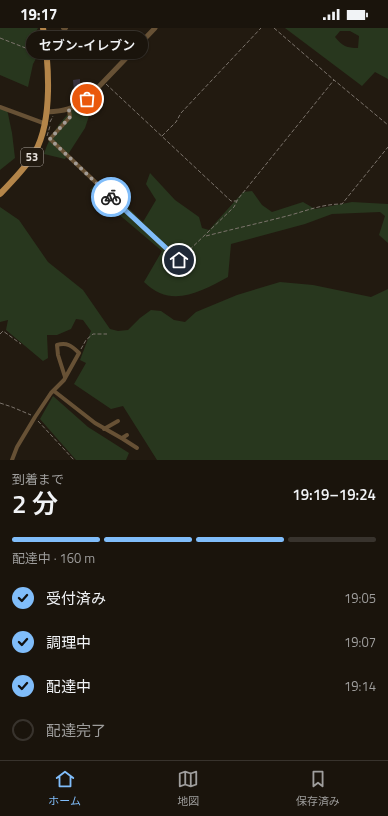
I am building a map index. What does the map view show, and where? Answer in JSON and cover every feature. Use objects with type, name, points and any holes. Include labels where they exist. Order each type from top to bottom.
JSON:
[{"type":"main road","name":"53","points":[[0,194],[32,157],[39,144],[46,124],[46,55],[43,28]]},
{"type":"street","points":[[47,112],[69,110],[87,99],[155,28]]},
{"type":"street","points":[[0,107],[46,124]]},
{"type":"street","points":[[69,110],[70,117],[50,139],[179,260]]},
{"type":"street","points":[[12,460],[21,440],[35,417],[65,377],[79,354],[74,348],[67,344],[57,345],[58,354],[65,377]]},
{"type":"street","points":[[54,391],[95,423],[137,448]]},
{"type":"street","points":[[104,429],[118,421]]},
{"type":"street","points":[[122,438],[127,435]]},
{"type":"path","points":[[162,136],[176,122],[181,113],[261,28]]},
{"type":"path","points":[[274,28],[388,124]]},
{"type":"path","points":[[0,38],[46,55]]},
{"type":"path","points":[[179,260],[234,207],[334,80]]},
{"type":"path","points":[[104,82],[231,201],[238,201]]},
{"type":"path","points":[[205,236],[289,216],[329,204],[342,204],[388,146]]},
{"type":"path","points":[[0,334],[3,331],[21,344]]},
{"type":"path","points":[[79,354],[82,345],[90,335],[96,333],[107,334]]},
{"type":"path","points":[[0,403],[12,406],[35,417],[74,460]]},
{"type":"green space","points":[[0,28],[38,28],[28,45],[38,55],[33,64],[28,87],[0,75]]},
{"type":"green space","points":[[285,28],[388,28],[388,79],[375,72],[362,86]],"holes":[[[340,31],[350,31],[359,36],[358,48],[345,46],[335,37]]]},
{"type":"green space","points":[[88,100],[92,107],[85,128],[65,159],[44,154],[50,138],[63,119],[80,101]]},
{"type":"green space","points":[[0,107],[7,109],[15,158],[0,170]]},
{"type":"green space","points":[[150,173],[175,200],[199,217],[202,228],[209,230],[243,192],[252,191],[262,205],[272,212],[303,202],[315,209],[352,202],[388,204],[388,243],[379,235],[385,216],[380,212],[332,214],[305,224],[231,244],[228,277],[207,288],[186,295],[165,295],[154,290],[144,282],[162,251],[90,190],[97,182],[115,195],[143,222],[156,200],[146,184]]},
{"type":"green space","points":[[0,207],[19,220],[48,262],[83,290],[110,329],[118,331],[128,330],[151,310],[161,311],[174,320],[185,322],[196,312],[237,295],[280,282],[313,285],[371,297],[388,289],[388,460],[157,460],[123,406],[111,409],[74,384],[86,363],[80,360],[91,331],[83,320],[76,319],[71,329],[57,335],[47,335],[48,358],[43,361],[6,330],[8,320],[0,322]]},
{"type":"green space","points":[[53,396],[88,427],[129,453],[126,460],[76,460],[40,419]]},
{"type":"building","points":[[80,79],[80,91],[74,91],[73,80]]},
{"type":"way so far","points":[[87,99],[69,110],[70,117],[50,139],[111,197]]},
{"type":"place","name":"セブン-イレブン","points":[[87,99]]},
{"type":"route","points":[[111,197],[179,260]]}]
